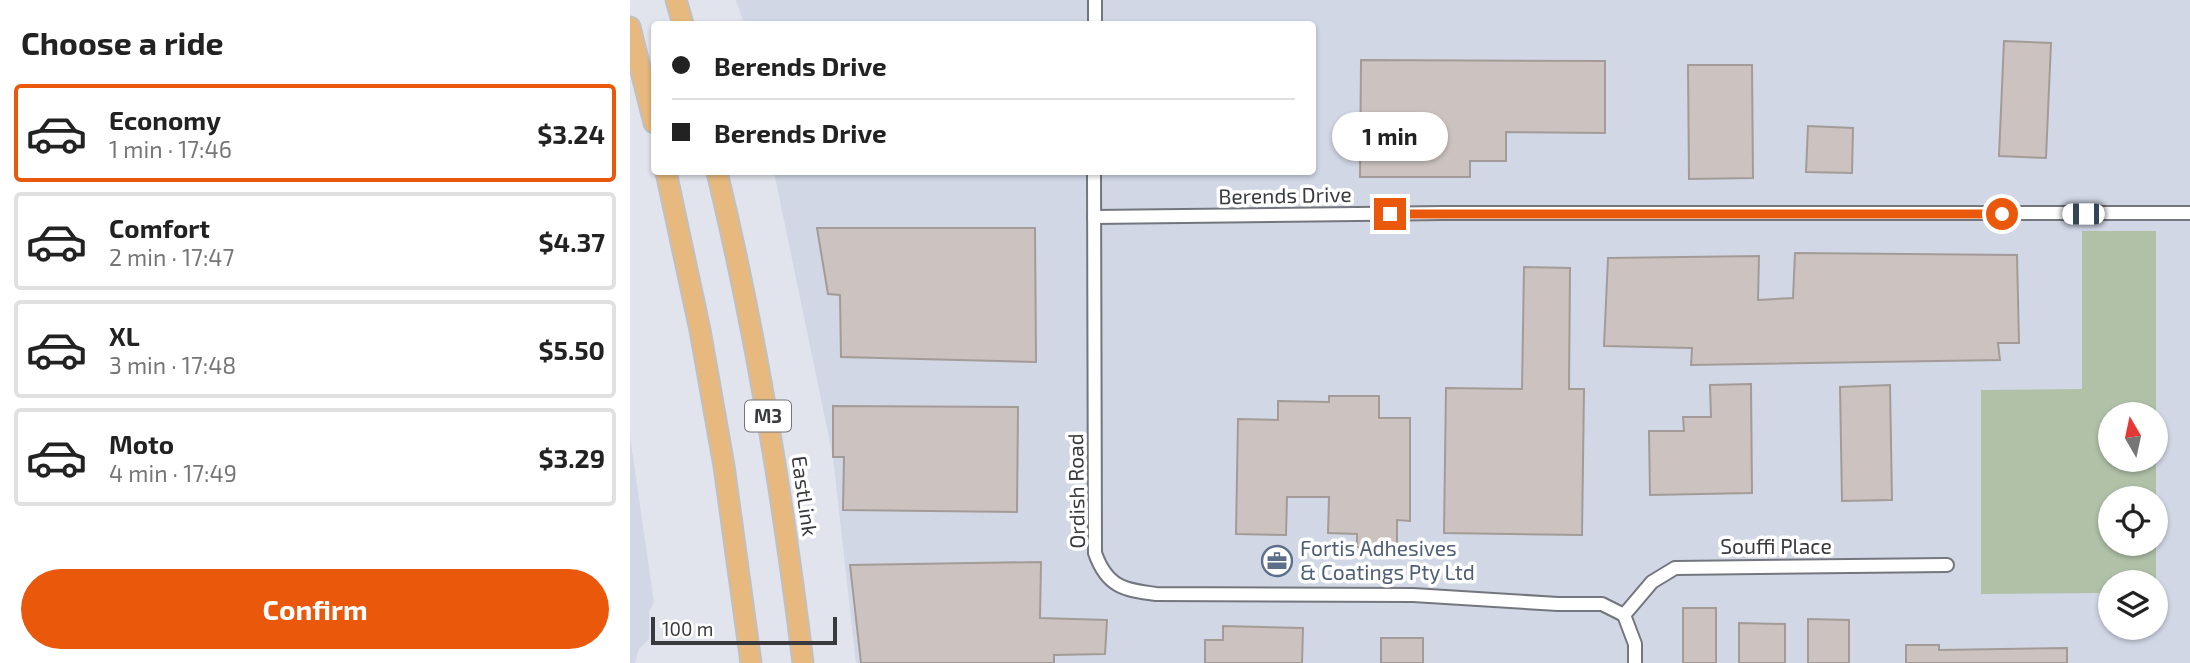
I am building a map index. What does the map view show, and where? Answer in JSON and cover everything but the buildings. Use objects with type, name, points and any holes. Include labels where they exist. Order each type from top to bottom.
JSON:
[{"type":"highway","points":[[676,0],[682,21]]},
{"type":"highway","points":[[630,27],[651,111]]},
{"type":"highway","name":"M3","points":[[667,175],[700,330],[724,466],[751,663]]},
{"type":"highway","name":"EastLink","points":[[718,175],[733,236],[774,452],[803,663]]},
{"type":"street","points":[[1095,0],[1095,21]]},
{"type":"street","name":"Ordish Road","points":[[1094,175],[1096,553],[1101,570],[1114,583],[1132,591],[1156,594],[1413,595],[1602,604],[1624,615]]},
{"type":"street","name":"Berends Drive","points":[[1094,217],[2190,214]]},
{"type":"street","name":"Souffi Place","points":[[1624,615],[1652,582],[1675,568],[1947,565]]},
{"type":"street","points":[[1624,615],[1634,644],[1634,663]]},
{"type":"shaded area","points":[[736,0],[2190,0],[2190,663],[856,663],[833,457],[775,175],[1316,175],[1316,21],[743,21]]},
{"type":"shaded area","points":[[630,437],[654,602],[649,612],[649,639],[639,649],[635,663],[630,663]]},
{"type":"green space","points":[[2082,231],[2156,231],[2156,402],[2098,402],[2098,472],[2156,472],[2156,486],[2098,486],[2098,556],[2156,556],[2156,570],[2098,570],[2098,593],[1981,594],[1981,390],[2082,389]]},
{"type":"place","name":"Fortis Adhesives & Coatings Pty Ltd","points":[[1277,561]]},
{"type":"route","points":[[1390,214],[2002,214]]}]
